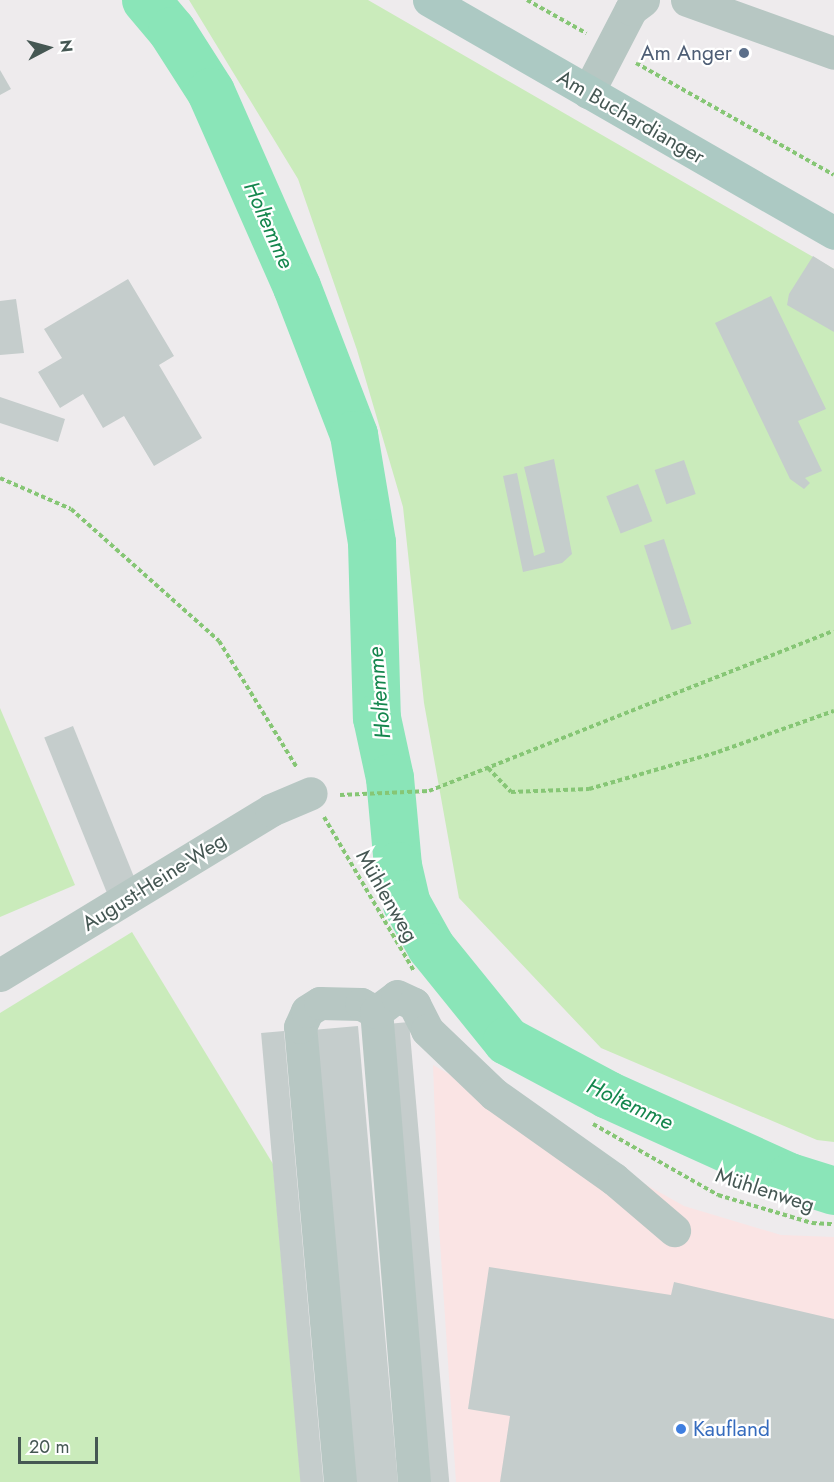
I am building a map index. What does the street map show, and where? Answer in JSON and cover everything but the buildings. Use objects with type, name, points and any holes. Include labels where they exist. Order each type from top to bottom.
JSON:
[{"type":"main road","name":"Am Buchardianger","points":[[429,0],[834,233]]},
{"type":"lane","points":[[588,92],[609,47],[631,9],[643,0]]},
{"type":"lane","points":[[687,0],[834,53]]},
{"type":"lane","name":"August-Heine-Weg","points":[[0,975],[271,810],[321,795]]},
{"type":"lane","points":[[376,1012],[397,996],[414,1004],[427,1030],[494,1094],[614,1179],[674,1230]]},
{"type":"lane","points":[[340,1482],[300,1027],[307,1011],[320,1003],[361,1004],[376,1012]]},
{"type":"lane","points":[[376,1012],[414,1482]]},
{"type":"path","points":[[527,0],[834,175]]},
{"type":"path","name":"Mühlenweg","points":[[0,478],[71,509],[219,641],[321,795],[420,982]]},
{"type":"path","points":[[321,795],[429,791],[834,632]]},
{"type":"path","points":[[488,768],[511,792],[589,789],[718,752],[834,711]]},
{"type":"path","name":"Mühlenweg","points":[[589,1122],[718,1195],[812,1223],[834,1224]]},
{"type":"shaded area","points":[[433,1065],[684,1206],[781,1235],[834,1237],[834,1482],[456,1482],[439,1227]]},
{"type":"green space","points":[[189,0],[368,0],[834,269],[834,1142],[817,1140],[601,1048],[459,898],[424,703],[403,507],[357,350],[298,179]]},
{"type":"green space","points":[[0,708],[75,885],[0,917]]},
{"type":"green space","points":[[132,932],[273,1164],[301,1482],[0,1482],[0,1013]]},
{"type":"waterway","name":"Holtemme","points":[[146,0],[172,31],[211,92],[297,287],[354,435],[372,543],[377,718],[390,778],[398,866],[407,904],[431,947],[507,1041],[608,1095],[790,1177],[834,1191]]},
{"type":"place","name":"Am Anger","points":[[744,53]]},
{"type":"place","name":"Kaufland","points":[[681,1429]]}]
